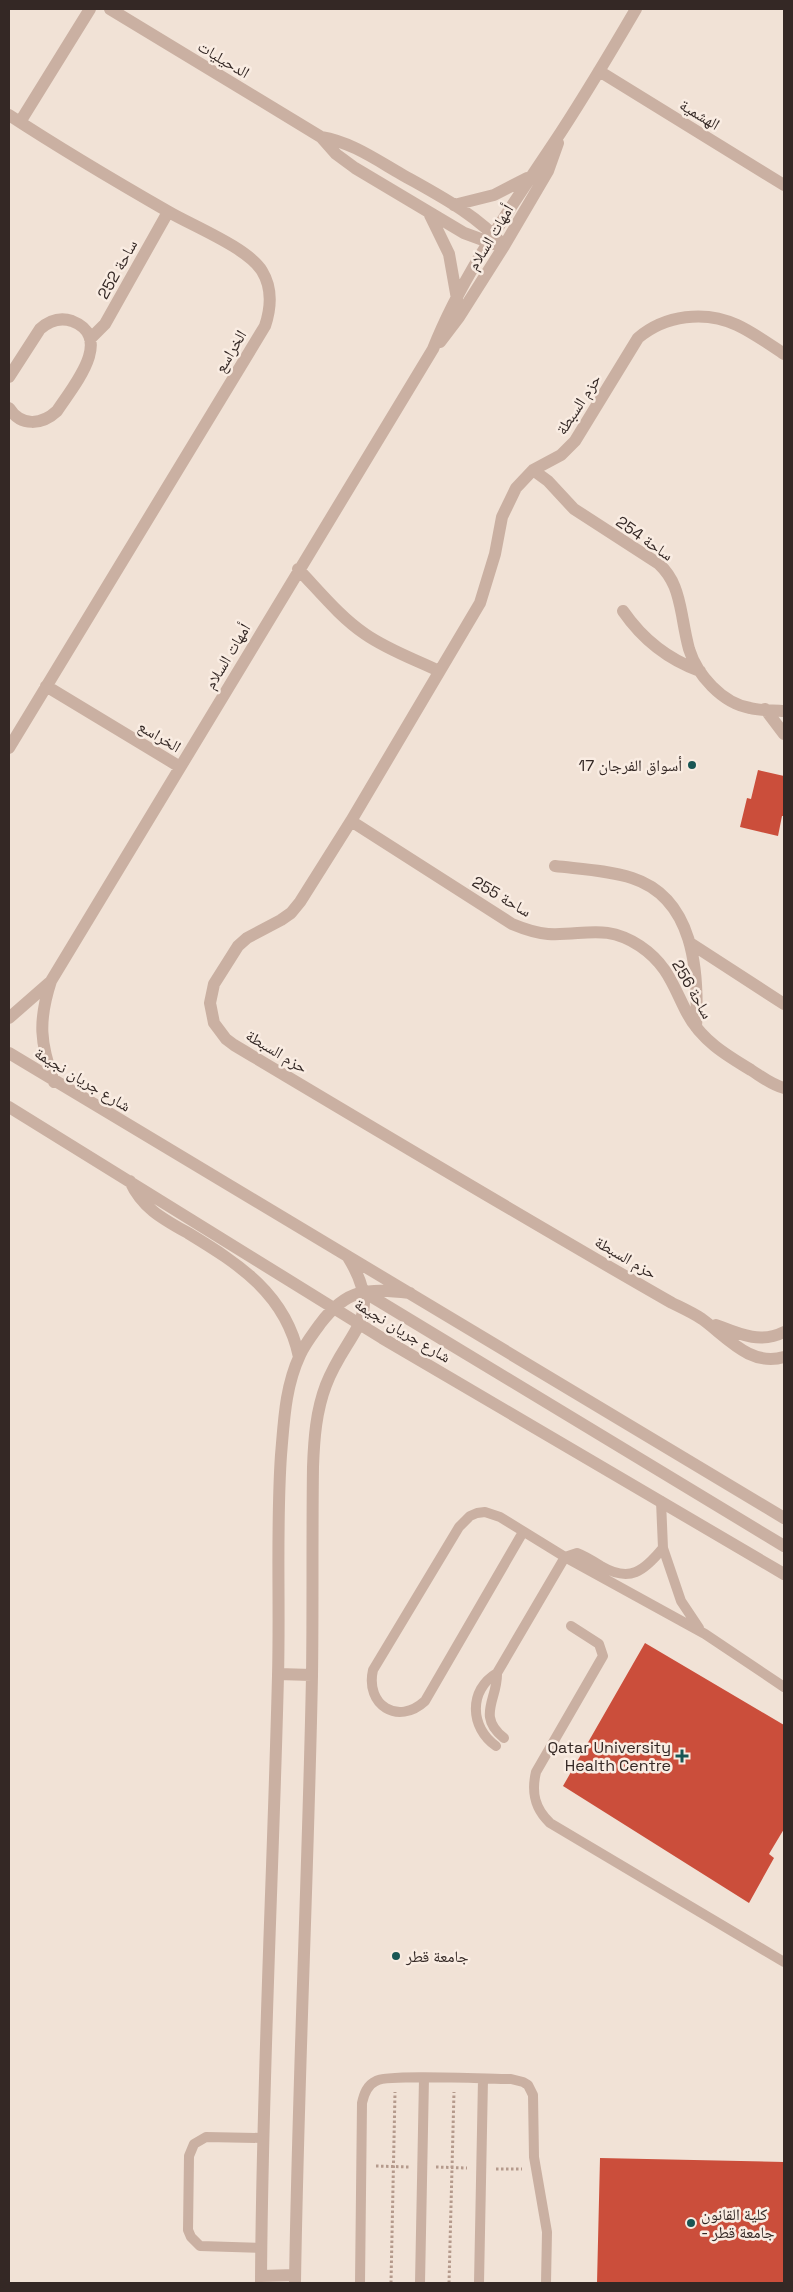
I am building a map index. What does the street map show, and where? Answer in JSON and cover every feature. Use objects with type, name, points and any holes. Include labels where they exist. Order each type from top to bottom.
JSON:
[{"type":"street","name":"الخراسع","points":[[9,748],[269,315],[270,292],[262,271],[255,262],[14,119],[90,9]]},
{"type":"street","name":"الدحيليات","points":[[110,9],[321,137],[354,147],[454,205],[475,218],[491,238],[504,246]]},
{"type":"street","name":"أمهات السلام","points":[[9,1018],[51,981],[298,569],[433,349],[457,299],[491,238],[560,133],[636,9]]},
{"type":"street","name":"الهشمية","points":[[599,71],[784,185]]},
{"type":"street","name":"أمهات السلام","points":[[433,349],[460,317],[504,246],[548,171],[558,147],[560,133]]},
{"type":"street","name":"الدحيليات","points":[[321,137],[345,162],[464,233],[491,238]]},
{"type":"street","points":[[454,205],[494,195],[531,175]]},
{"type":"street","name":"ساحة 252","points":[[90,339],[105,324],[168,212]]},
{"type":"street","points":[[429,212],[449,254],[457,299]]},
{"type":"street","name":"حزم السبطة","points":[[784,354],[738,325],[723,320],[692,316],[662,323],[638,338],[576,441],[561,455],[532,470],[516,488],[502,517],[495,554],[480,603],[351,821],[291,913],[247,938],[231,956],[214,984],[211,1013],[219,1032],[234,1045],[537,1226],[702,1319],[744,1336],[756,1338],[769,1337],[784,1332]]},
{"type":"street","points":[[9,377],[40,329],[46,324],[61,319],[68,320],[82,327],[90,339],[92,347],[88,362],[57,411],[51,417],[43,421],[26,422],[18,418],[9,408]]},
{"type":"street","name":"ساحة 254","points":[[532,470],[548,481],[574,508],[659,564],[666,571],[677,589],[689,648],[700,671],[717,690],[727,698],[750,708],[784,711]]},
{"type":"street","points":[[298,569],[364,634],[382,645],[439,671]]},
{"type":"street","points":[[623,611],[642,637],[684,665],[700,671]]},
{"type":"street","name":"الخراسع","points":[[46,686],[180,767]]},
{"type":"street","points":[[765,710],[784,734]]},
{"type":"street","name":"ساحة 255","points":[[351,821],[512,924],[523,929],[548,934],[600,931],[626,939],[650,953]]},
{"type":"street","points":[[556,866],[616,874],[644,882],[667,899],[677,910],[687,931],[690,943],[697,1007],[696,1027]]},
{"type":"street","points":[[690,943],[784,1004]]},
{"type":"street","name":"ساحة 256","points":[[650,953],[668,973],[696,1027],[720,1051],[772,1083],[784,1088]]},
{"type":"street","name":"أمهات السلام","points":[[51,981],[46,998],[42,1033],[43,1050],[54,1082]]},
{"type":"street","name":"شارع جريان نجيمة","points":[[9,1053],[54,1082],[784,1518]]},
{"type":"street","name":"شارع جريان نجيمة","points":[[9,1107],[360,1323],[784,1574]]},
{"type":"street","points":[[130,1181],[141,1201],[149,1209],[230,1259],[251,1276],[268,1294],[288,1323],[294,1336],[299,1357]]},
{"type":"street","points":[[348,1257],[361,1279],[364,1292],[364,1307],[360,1323],[332,1369],[319,1405],[313,1464],[312,1675],[295,2279],[261,2280],[262,2138],[278,1674],[278,1506],[283,1425],[289,1388],[299,1357],[334,1306],[347,1298],[364,1292],[386,1290],[410,1294]]},
{"type":"street","points":[[364,1292],[784,1546]]},
{"type":"street","name":"حزم السبطة","points":[[702,1319],[742,1351],[754,1357],[768,1359],[784,1357]]},
{"type":"street","points":[[278,1674],[312,1675]]},
{"type":"lane","points":[[661,1501],[663,1548],[681,1601],[691,1619],[705,1634]]},
{"type":"lane","points":[[523,1532],[425,1701],[411,1711],[402,1712],[386,1708],[379,1703],[371,1687],[373,1670],[464,1521],[470,1516],[485,1512],[500,1517],[565,1558],[705,1634],[784,1687]]},
{"type":"lane","points":[[496,1746],[482,1734],[476,1716],[475,1707],[481,1689],[488,1679],[497,1673],[565,1558],[576,1553],[608,1570],[633,1574],[648,1566],[663,1548]]},
{"type":"lane","points":[[571,1626],[599,1644],[603,1656],[536,1772],[533,1791],[538,1809],[550,1824],[784,1962]]},
{"type":"lane","points":[[497,1673],[497,1684],[490,1702],[489,1715],[494,1728],[504,1738]]},
{"type":"lane","points":[[360,2283],[363,2096],[376,2081],[395,2078],[517,2079],[528,2085],[532,2090],[534,2100],[534,2157],[547,2232],[546,2283]]},
{"type":"lane","points":[[420,2283],[424,2078]]},
{"type":"lane","points":[[479,2283],[483,2079]]},
{"type":"lane","points":[[261,2248],[200,2246],[191,2237],[188,2230],[189,2156],[194,2144],[206,2137],[213,2136],[262,2138]]},
{"type":"path","points":[[391,2283],[395,2078]]},
{"type":"path","points":[[449,2283],[454,2078]]},
{"type":"path","points":[[361,2166],[524,2169],[524,2176],[536,2174]]},
{"type":"building","points":[[758,770],[784,776],[784,816],[782,816],[778,836],[740,827],[747,798],[751,799]]},
{"type":"building","name":"Qatar University Health Centre","points":[[645,1643],[784,1725],[784,1829],[769,1854],[774,1858],[749,1903],[563,1786]]},
{"type":"building","name":"كلية القانون - جامعة قطر","points":[[600,2158],[784,2162],[784,2283],[597,2283]]},
{"type":"place","name":"أسواق الفرجان 17","points":[[692,765]]},
{"type":"place","name":"Qatar University Health Centre","points":[[682,1756]]},
{"type":"place","name":"جامعة قطر","points":[[396,1956]]},
{"type":"place","name":"كلية القانون - جامعة قطر","points":[[691,2223]]}]
